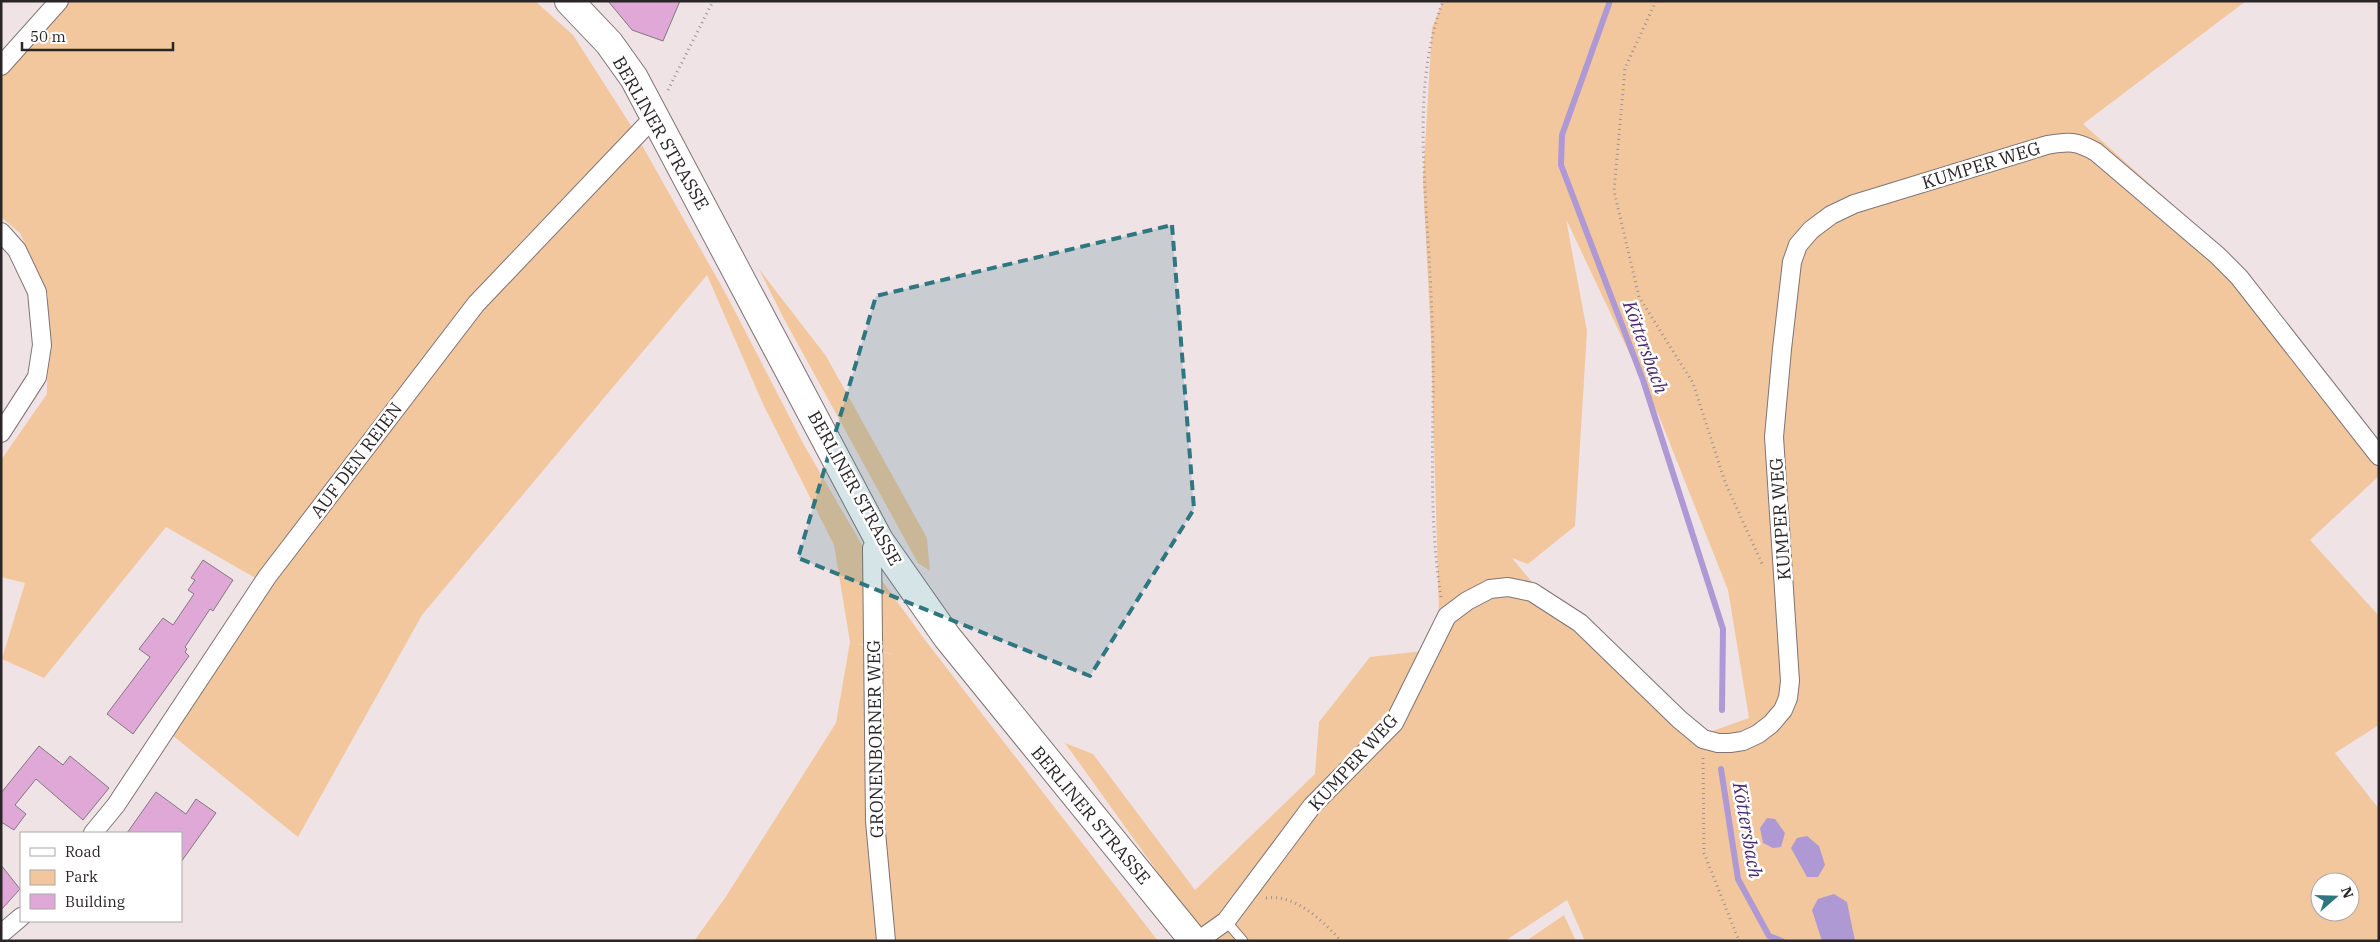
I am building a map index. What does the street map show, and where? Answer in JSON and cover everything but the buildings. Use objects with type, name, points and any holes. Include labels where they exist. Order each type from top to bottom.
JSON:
[{"type":"main road","name":"BERLINER STRASSE","points":[[569,1],[609,43],[634,78],[879,540],[946,637],[1194,941]]},
{"type":"street","points":[[1,66],[59,1]]},
{"type":"street","name":"AUF DEN REIEN","points":[[94,832],[116,805],[267,577],[476,304],[655,116]]},
{"type":"street","name":"KUMPER WEG","points":[[1198,941],[1226,922],[1312,806],[1394,723],[1447,616],[1467,601],[1490,589],[1508,587],[1532,592],[1580,622],[1679,719],[1703,739],[1718,743],[1742,741],[1758,734],[1772,724],[1783,710],[1788,698],[1790,681],[1774,437],[1792,262],[1798,245],[1811,230],[1831,215],[1854,204],[2048,145],[2065,142],[2081,143],[2096,152],[2217,255],[2239,277],[2379,456]]},
{"type":"street","points":[[1,232],[17,250],[37,292],[42,345],[37,378],[1,432]]},
{"type":"street","name":"GRONENBORNER WEG","points":[[879,540],[872,548],[875,821],[886,941]]},
{"type":"street","points":[[1,934],[20,918]]},
{"type":"lane","points":[[1226,922],[1243,941]]},
{"type":"path","points":[[655,116],[713,1]]},
{"type":"path","points":[[1443,1],[1434,26],[1428,52],[1422,139],[1433,351],[1434,554],[1441,599],[1447,616]]},
{"type":"path","points":[[1656,1],[1625,68],[1614,191],[1639,297],[1693,383],[1725,482],[1766,572]]},
{"type":"path","points":[[1703,739],[1704,852],[1739,941]]},
{"type":"path","points":[[1257,900],[1272,897],[1295,903],[1322,920],[1341,941]]},
{"type":"highlighted area","points":[[1172,225],[1194,509],[1090,676],[798,558],[876,296]]},
{"type":"green space","points":[[68,1],[535,1],[573,35],[630,124],[727,296],[804,445],[869,557],[867,645],[858,644],[893,655],[878,649],[880,578],[925,640],[1158,941],[694,941],[725,898],[836,723],[850,642],[834,545],[763,404],[707,275],[422,615],[298,837],[172,735],[268,585],[166,527],[44,678],[2,659],[25,583],[1,577],[1,460],[47,394],[48,295],[20,233],[1,217],[1,75]]},
{"type":"green space","points":[[1443,1],[2246,1],[2083,124],[2222,249],[2379,443],[2379,476],[2310,540],[2379,616],[2379,725],[2335,753],[2379,809],[2379,941],[1585,941],[1567,900],[1505,941],[1207,941],[1065,743],[1093,754],[1195,890],[1315,774],[1319,722],[1370,657],[1440,649],[1431,338],[1423,181],[1432,28]],"holes":[[[1566,219],[1659,416],[1728,590],[1749,718],[1690,739],[1565,622],[1512,558],[1528,564],[1575,526],[1587,331]]]},
{"type":"green space","points":[[759,269],[826,356],[927,538],[930,571],[918,563],[783,317]]},
{"type":"green space","points":[[1564,915],[1576,941],[1526,941]]},
{"type":"shaded area","points":[[1767,818],[1775,819],[1785,833],[1781,847],[1773,848],[1763,843],[1760,828]]},
{"type":"shaded area","points":[[1807,836],[1819,846],[1825,865],[1818,877],[1807,877],[1791,848],[1797,838]]},
{"type":"shaded area","points":[[1834,894],[1847,902],[1855,941],[1822,941],[1812,910],[1818,899]]},
{"type":"waterway","name":"Köttersbach","points":[[1610,1],[1562,135],[1561,165],[1643,380],[1723,629],[1722,710]]},
{"type":"waterway","name":"Köttersbach","points":[[1721,769],[1738,879],[1769,936],[1782,941]]}]
